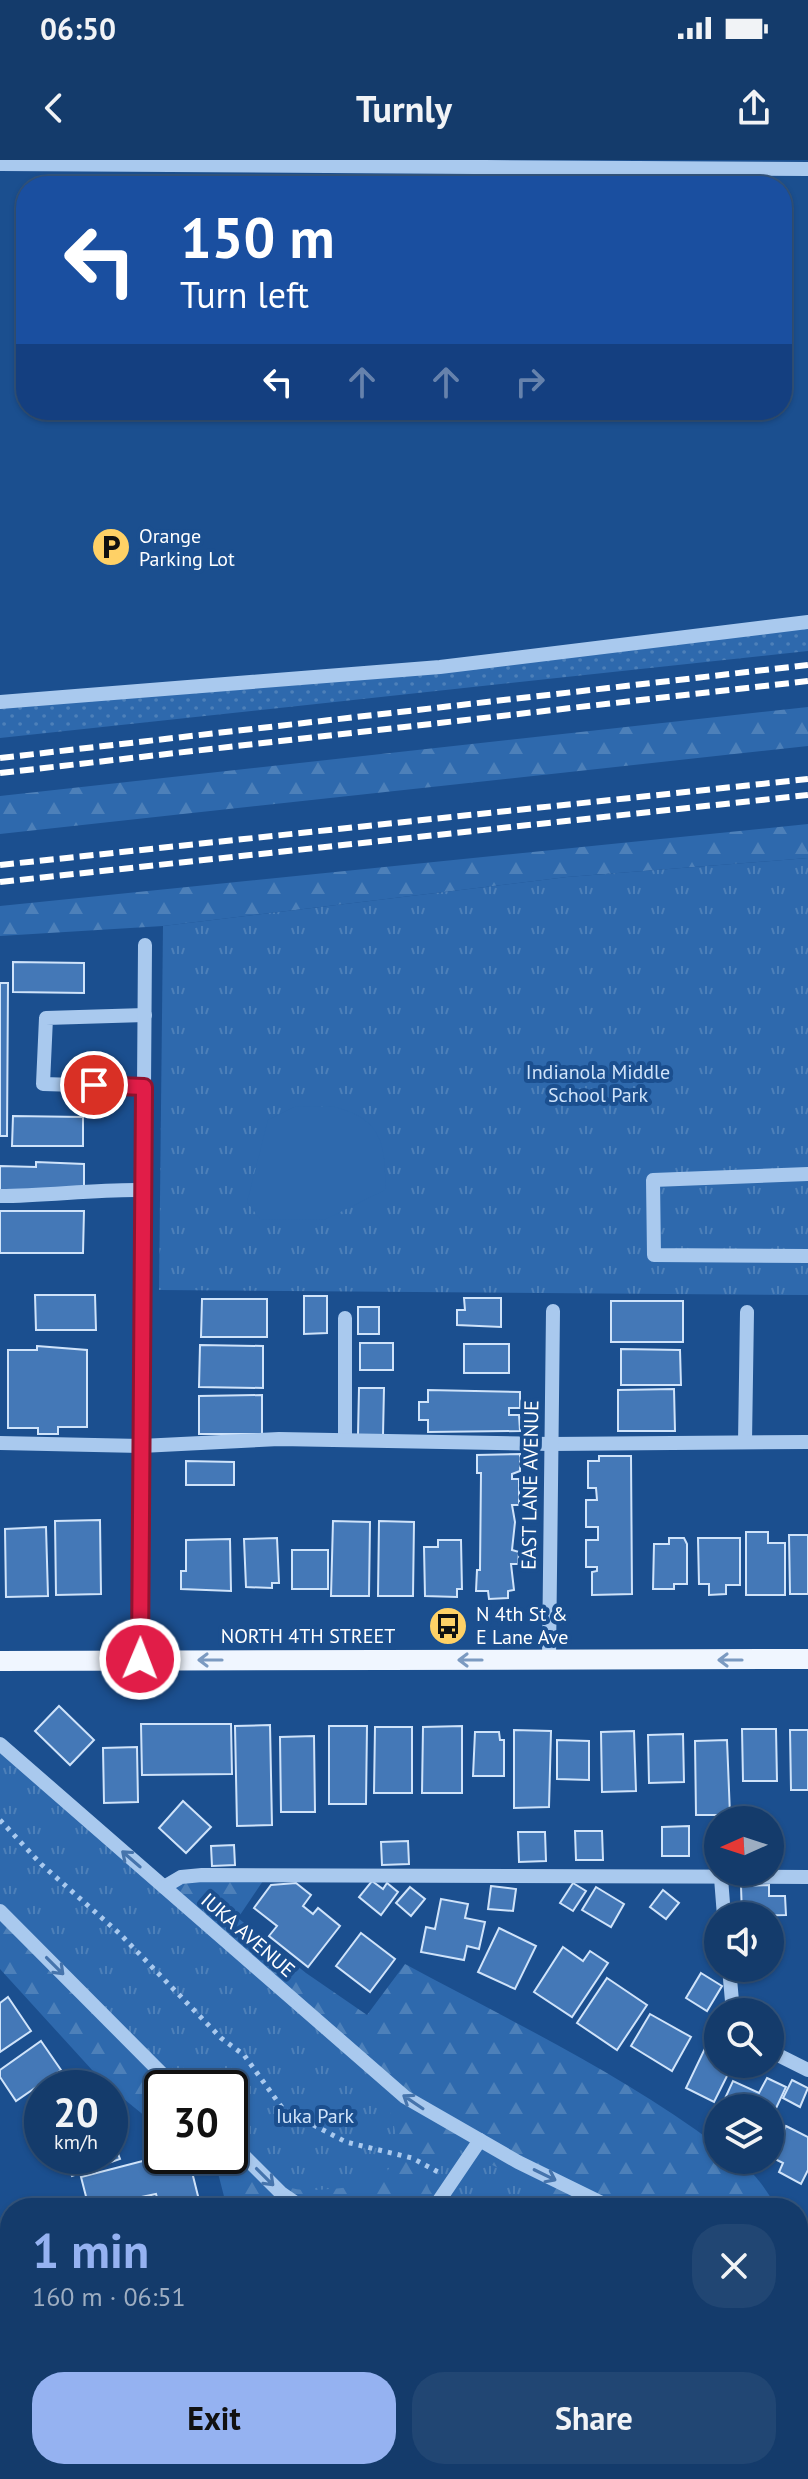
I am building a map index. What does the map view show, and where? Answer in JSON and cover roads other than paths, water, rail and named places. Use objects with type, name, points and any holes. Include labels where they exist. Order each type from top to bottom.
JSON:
[{"type":"main road","name":"NORTH 4TH STREET","points":[[0,1661],[808,1659]]},
{"type":"street","points":[[0,164],[382,163],[808,169]]},
{"type":"street","points":[[0,702],[440,667],[808,622]]},
{"type":"street","points":[[140,1659],[145,945]]},
{"type":"street","points":[[144,1087],[43,1084],[46,1018],[145,1015]]},
{"type":"street","points":[[808,1174],[653,1180],[654,1255],[808,1256]]},
{"type":"street","points":[[0,1196],[70,1195],[98,1189],[143,1190]]},
{"type":"street","name":"EAST LANE AVENUE","points":[[549,1659],[553,1311]]},
{"type":"street","points":[[745,1442],[747,1312]]},
{"type":"street","points":[[345,1318],[345,1440]]},
{"type":"street","points":[[0,1443],[141,1446],[279,1439],[551,1444],[808,1442]]},
{"type":"street","name":"IUKA AVENUE","points":[[0,1744],[396,2090],[480,2140],[593,2198]]},
{"type":"street","points":[[164,1887],[181,1877],[202,1875],[704,1878]]},
{"type":"street","points":[[784,1877],[808,1877]]},
{"type":"street","points":[[0,1911],[158,2070]]},
{"type":"street","points":[[784,2058],[808,2070]]},
{"type":"street","points":[[441,2198],[480,2140]]},
{"type":"street","points":[[248,2160],[288,2198]]},
{"type":"railway","points":[[0,758],[808,665]]},
{"type":"railway","points":[[0,773],[808,681]]},
{"type":"railway","points":[[0,865],[808,779]]},
{"type":"railway","points":[[0,882],[808,795]]},
{"type":"place","name":"Orange Parking Lot","points":[[111,547]]},
{"type":"place","name":"N 4th St & E Lane Ave","points":[[448,1626]]},
{"type":"park label","name":"Indianola Middle School Park","points":[[598,1084]]},
{"type":"park label","name":"Iuka Park","points":[[315,2116]]}]
